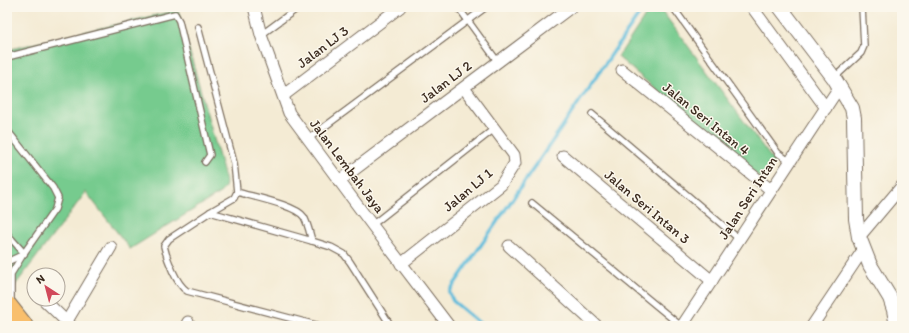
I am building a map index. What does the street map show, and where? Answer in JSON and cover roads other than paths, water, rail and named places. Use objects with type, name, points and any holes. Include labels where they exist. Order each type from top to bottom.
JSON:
[{"type":"highway","points":[[7,307],[23,326]]},
{"type":"street","name":"Jalan Lembah Jaya","points":[[254,7],[289,113],[446,325]]},
{"type":"street","name":"Jalan LJ 3","points":[[284,96],[400,7]]},
{"type":"street","name":"Jalan LJ 2","points":[[339,181],[572,7]]},
{"type":"street","points":[[752,7],[826,108]]},
{"type":"street","points":[[780,7],[837,82],[852,108],[854,118],[856,219],[861,244],[870,265],[898,309],[898,326]]},
{"type":"street","name":"Jalan Seri Intan 4","points":[[622,70],[771,190]]},
{"type":"street","name":"Jalan Seri Intan","points":[[682,326],[826,108],[837,82]]},
{"type":"street","name":"Jalan LJ 1","points":[[401,264],[500,185],[515,162],[514,155],[464,88]]},
{"type":"street","name":"Jalan Seri Intan 3","points":[[563,156],[712,281]]},
{"type":"street","points":[[812,326],[861,244],[902,186]]},
{"type":"street","points":[[509,246],[597,326]]},
{"type":"street","points":[[52,307],[69,323],[111,247]]},
{"type":"lane","points":[[262,35],[299,7]]},
{"type":"lane","points":[[458,7],[498,62]]},
{"type":"lane","points":[[308,139],[486,7]]},
{"type":"lane","points":[[675,7],[675,10],[778,153],[790,162]]},
{"type":"lane","points":[[837,82],[861,54],[864,46],[862,7]]},
{"type":"lane","points":[[7,57],[175,14],[179,21],[210,155],[205,162]]},
{"type":"lane","points":[[198,27],[234,162],[237,192],[234,198],[170,239],[164,246],[166,252],[182,288],[187,291],[320,326]]},
{"type":"lane","points":[[592,114],[739,239]]},
{"type":"lane","points":[[372,225],[494,129]]},
{"type":"lane","points":[[7,130],[53,188],[58,198],[55,209],[24,253],[12,274],[11,299],[23,326]]},
{"type":"lane","points":[[237,192],[292,208],[300,212],[305,218],[312,241]]},
{"type":"lane","points":[[532,203],[682,326]]},
{"type":"lane","points":[[210,212],[312,241],[331,247],[344,254],[391,326]]},
{"type":"lane","points":[[7,234],[24,253]]},
{"type":"lane","points":[[7,262],[24,253]]},
{"type":"waterway","points":[[483,326],[453,301],[449,292],[644,7]]}]
